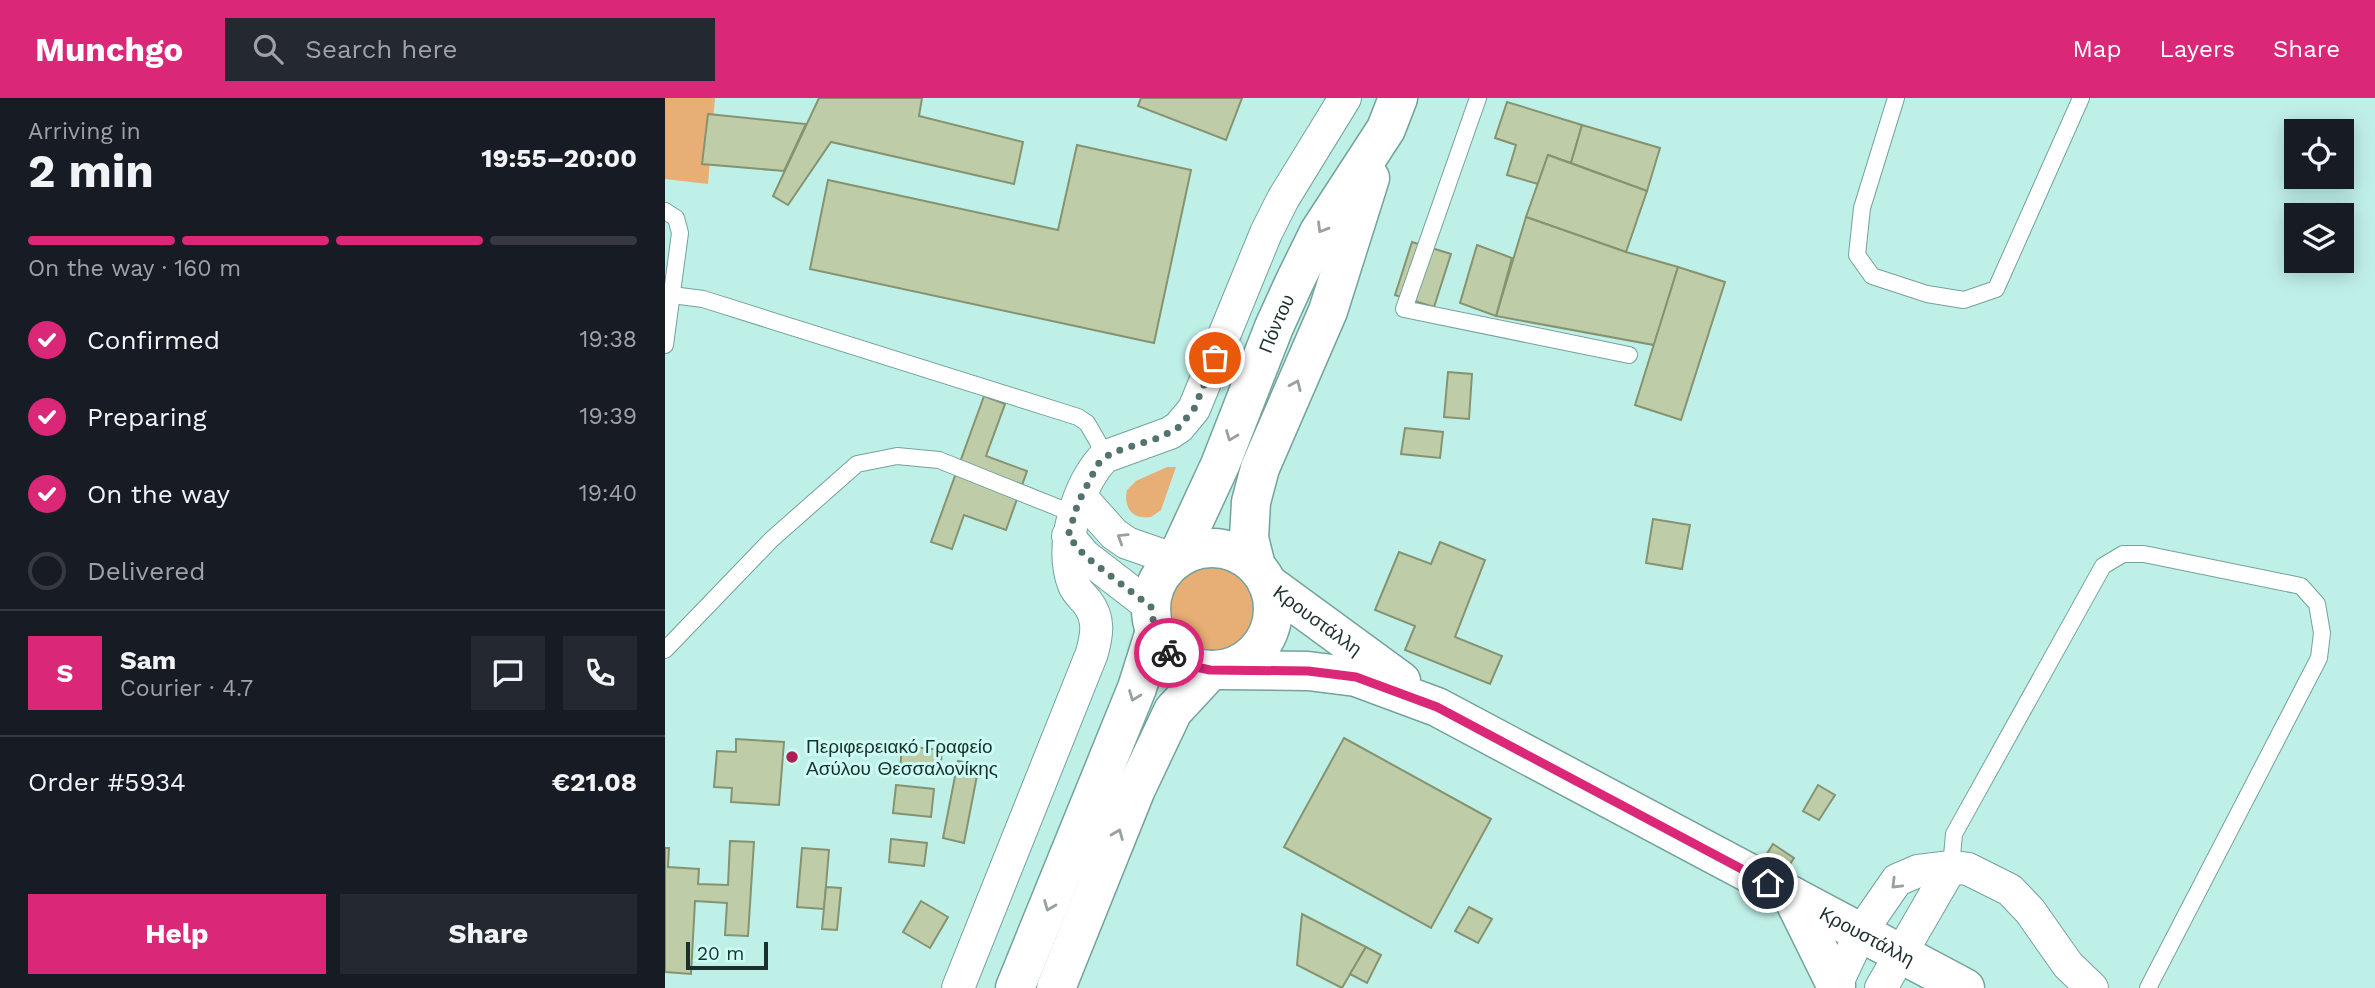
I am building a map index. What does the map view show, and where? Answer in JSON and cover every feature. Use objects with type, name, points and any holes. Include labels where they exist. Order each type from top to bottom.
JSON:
[{"type":"street","points":[[958,988],[1096,640],[1098,628],[1095,614],[1074,585],[1069,567],[1075,516],[1098,464],[1106,456],[1170,433],[1179,427],[1194,409],[1266,233],[1283,199],[1345,98]]},
{"type":"street","points":[[1075,516],[1085,556],[1153,619],[1168,651],[1177,659],[1187,665],[1215,670],[1236,665],[1251,656],[1262,643],[1271,625],[1273,604],[1249,538],[1251,502],[1259,468],[1328,312],[1392,113]]},
{"type":"street","name":"Πόντου","points":[[1175,560],[1220,465],[1294,282],[1319,232],[1392,113]]},
{"type":"street","points":[[1075,516],[1127,543],[1175,560]]},
{"type":"street","points":[[1015,988],[1137,688],[1153,619],[1158,581],[1175,560],[1208,548],[1234,553],[1261,575]]},
{"type":"street","name":"Κρουστάλλη","points":[[1261,575],[1437,707]]},
{"type":"street","points":[[1056,988],[1136,789],[1173,711],[1215,670]]},
{"type":"street","name":"Κρουστάλλη","points":[[1215,670],[1308,671],[1356,677],[1437,707],[1965,988]]},
{"type":"street","points":[[1837,987],[1861,932],[1897,880],[1918,871],[1951,867],[1968,869],[2010,890],[2030,911],[2068,965],[2092,988]]},
{"type":"street","points":[[1881,988],[1951,867]]},
{"type":"street","points":[[1792,896],[1837,987]]},
{"type":"lane","points":[[1479,98],[1405,309],[1629,355]]},
{"type":"lane","points":[[1896,98],[1862,208],[1857,255],[1872,276],[1927,294],[1964,300],[1996,289],[2081,98]]},
{"type":"lane","points":[[665,211],[676,218],[680,225],[665,345]]},
{"type":"lane","points":[[672,295],[703,299],[1078,417],[1087,424],[1106,456]]},
{"type":"lane","points":[[665,650],[772,539],[857,464],[897,456],[939,460],[1075,516]]},
{"type":"lane","points":[[1951,867],[1954,834],[2103,566],[2123,554],[2144,554],[2301,586],[2317,604],[2322,633],[2319,658],[2148,988]]},
{"type":"shaded area","points":[[665,98],[715,98],[708,184],[665,179]]},
{"type":"shaded area","points":[[1167,467],[1176,467],[1161,510],[1151,517],[1134,515],[1128,507],[1127,490],[1136,481]]},
{"type":"shaded area","points":[[1209,558],[1229,562],[1245,573],[1256,589],[1260,609],[1256,629],[1245,645],[1229,656],[1209,660],[1189,656],[1173,645],[1162,629],[1158,609],[1162,589],[1173,573],[1189,562]]},
{"type":"building","points":[[819,98],[922,98],[919,116],[1023,142],[1014,184],[831,142],[788,205],[773,196]]},
{"type":"building","points":[[1141,98],[1242,98],[1226,140],[1138,106]]},
{"type":"building","points":[[1507,102],[1582,125],[1571,163],[1548,155],[1538,184],[1507,175],[1516,145],[1495,138]]},
{"type":"building","points":[[708,114],[806,124],[784,171],[702,164]]},
{"type":"building","points":[[1582,125],[1660,148],[1647,191],[1571,163]]},
{"type":"building","points":[[1077,145],[1191,170],[1154,343],[810,269],[828,180],[1058,230]]},
{"type":"building","points":[[1548,155],[1647,191],[1626,252],[1526,217]]},
{"type":"building","points":[[1526,217],[1678,267],[1654,345],[1496,316]]},
{"type":"building","points":[[1412,242],[1451,254],[1434,307],[1395,295]]},
{"type":"building","points":[[1477,245],[1512,258],[1496,316],[1460,303]]},
{"type":"building","points":[[1678,267],[1725,282],[1681,420],[1635,405]]},
{"type":"building","points":[[1448,372],[1472,374],[1469,419],[1444,417]]},
{"type":"building","points":[[984,396],[1005,404],[986,456],[1027,471],[1006,530],[964,515],[952,549],[931,542]]},
{"type":"building","points":[[1405,428],[1443,432],[1440,458],[1401,454]]},
{"type":"building","points":[[1653,519],[1690,525],[1682,569],[1646,563]]},
{"type":"building","points":[[1440,542],[1485,560],[1455,637],[1502,656],[1490,684],[1405,650],[1415,626],[1375,610],[1399,552],[1431,564]]},
{"type":"building","points":[[1344,738],[1491,819],[1431,928],[1284,847]]},
{"type":"building","points":[[736,739],[784,742],[779,805],[731,802],[732,788],[714,787],[717,751],[736,752]]},
{"type":"building","points":[[902,746],[942,750],[940,774],[900,770]]},
{"type":"building","points":[[958,761],[979,765],[964,843],[943,838]]},
{"type":"building","points":[[896,785],[934,789],[931,817],[893,813]]},
{"type":"building","points":[[1818,785],[1835,795],[1819,820],[1803,811]]},
{"type":"building","points":[[891,839],[927,843],[924,866],[889,862]]},
{"type":"building","points":[[730,841],[754,842],[748,936],[725,935],[727,903],[695,901],[691,974],[665,972],[665,848],[669,848],[668,867],[699,869],[698,884],[728,885]]},
{"type":"building","points":[[1773,844],[1794,858],[1781,878],[1760,865]]},
{"type":"building","points":[[802,848],[829,850],[824,909],[797,907]]},
{"type":"building","points":[[826,887],[841,888],[837,930],[822,929]]},
{"type":"building","points":[[921,901],[948,917],[930,948],[903,932]]},
{"type":"building","points":[[1469,907],[1492,919],[1478,943],[1455,931]]},
{"type":"building","points":[[1302,914],[1366,947],[1342,988],[1297,965]]},
{"type":"building","points":[[1366,947],[1381,955],[1367,983],[1350,974]]},
{"type":"way so far","points":[[1169,653],[1155,631],[1151,607],[1099,568],[1068,536],[1078,503],[1098,464],[1111,453],[1161,437],[1179,427],[1194,409],[1215,358]]},
{"type":"place","name":"Περιφερειακό Γραφείο Ασύλου Θεσσαλονίκης","points":[[792,757]]},
{"type":"route","points":[[1169,653],[1187,665],[1210,670],[1308,671],[1356,677],[1437,707],[1768,883]]}]
